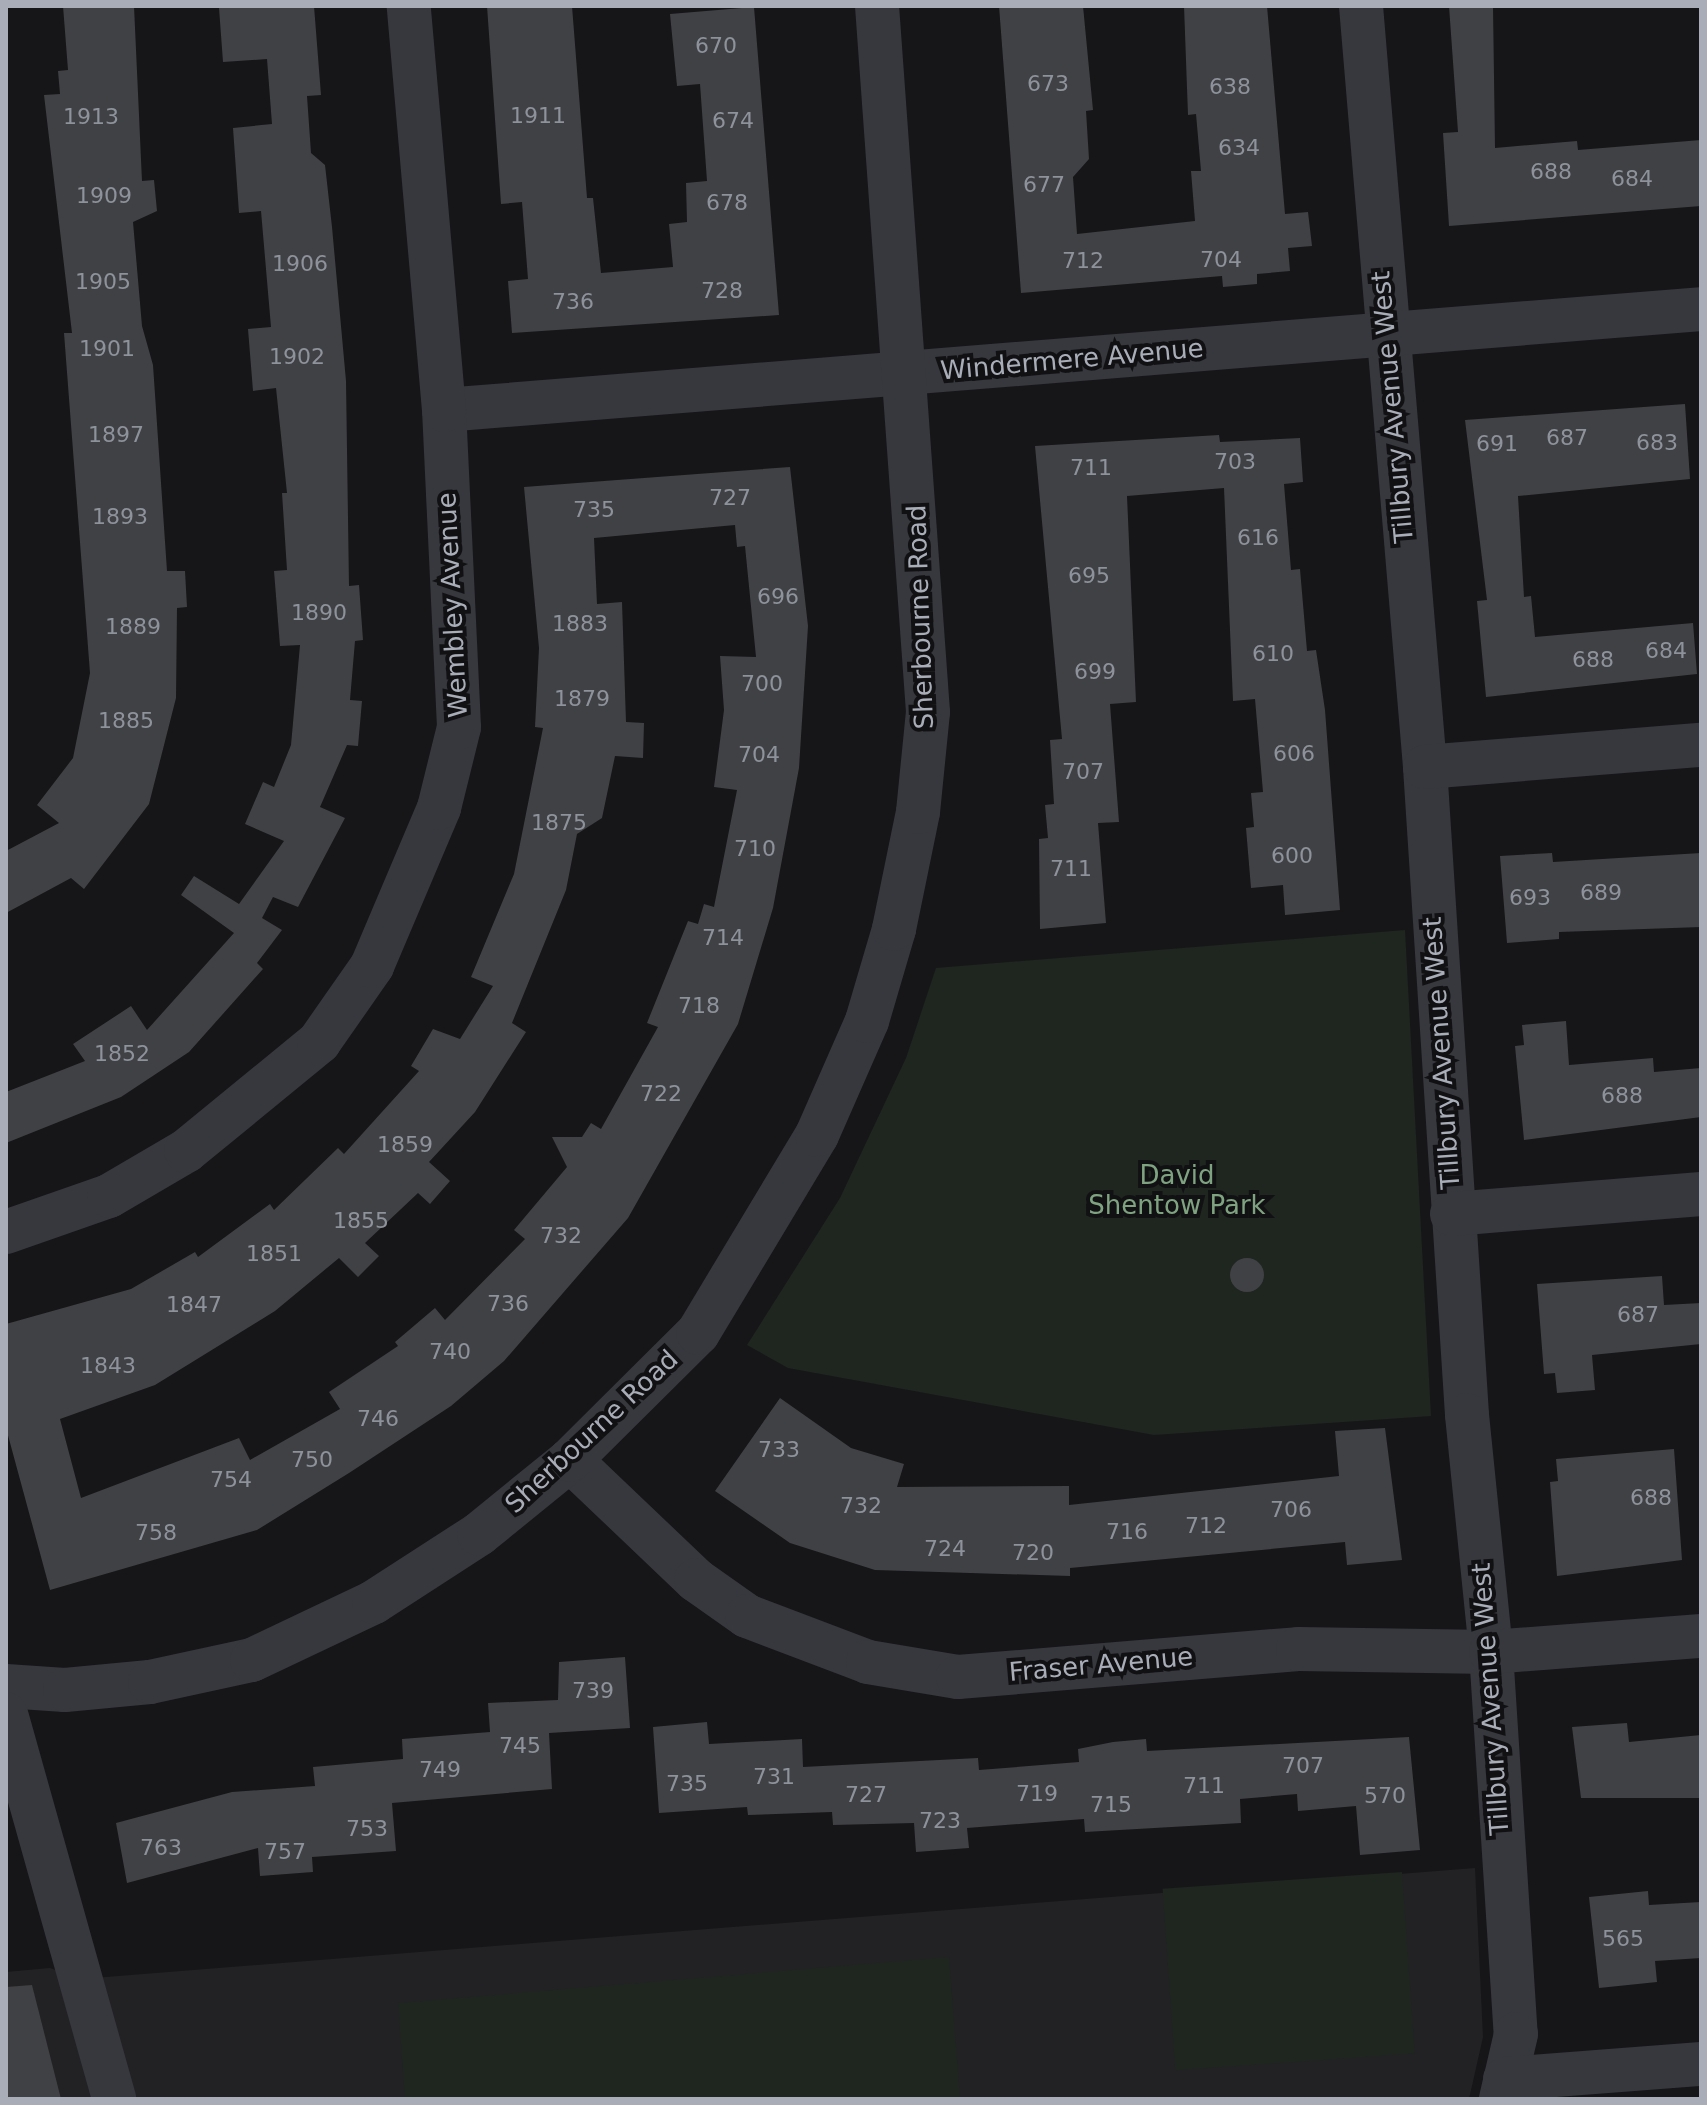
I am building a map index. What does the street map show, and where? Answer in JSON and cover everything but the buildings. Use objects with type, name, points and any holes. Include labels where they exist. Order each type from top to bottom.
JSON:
[{"type":"street","name":"Wembley Avenue","points":[[6,1232],[109,1196],[186,1151],[319,1042],[372,966],[439,808],[459,727],[444,410],[409,6]]},
{"type":"street","name":"Sherbourne Road","points":[[6,1686],[65,1690],[150,1682],[252,1660],[374,1602],[479,1534],[570,1460],[698,1333],[810,1148],[867,1021],[918,812],[928,712],[906,373],[877,6]]},
{"type":"street","name":"Tillbury Avenue West","points":[[1361,6],[1386,334],[1425,767],[1452,1214],[1491,1652],[1516,2034],[1503,2089]]},
{"type":"street","name":"Windermere Avenue","points":[[444,410],[1701,309]]},
{"type":"street","points":[[1425,767],[1701,745]]},
{"type":"street","points":[[1452,1214],[1701,1194]]},
{"type":"street","name":"Fraser Avenue","points":[[570,1460],[696,1580],[747,1616],[868,1662],[958,1677],[1298,1649],[1491,1652],[1701,1636]]},
{"type":"street","points":[[6,1714],[114,2099]]},
{"type":"street","points":[[1503,2089],[1701,2064]]},
{"type":"shaded area","points":[[1475,1868],[1483,2037],[1469,2099],[6,2099],[6,1972],[50,1968],[81,1979]]},
{"type":"green space","name":"David Shentow Park","points":[[1405,930],[1431,1416],[1154,1435],[788,1368],[747,1345],[840,1198],[906,1058],[936,968]]},
{"type":"green space","points":[[1402,1872],[1415,2054],[1175,2070],[1163,1889]]},
{"type":"green space","points":[[949,1957],[960,2099],[405,2099],[398,2003]]}]
